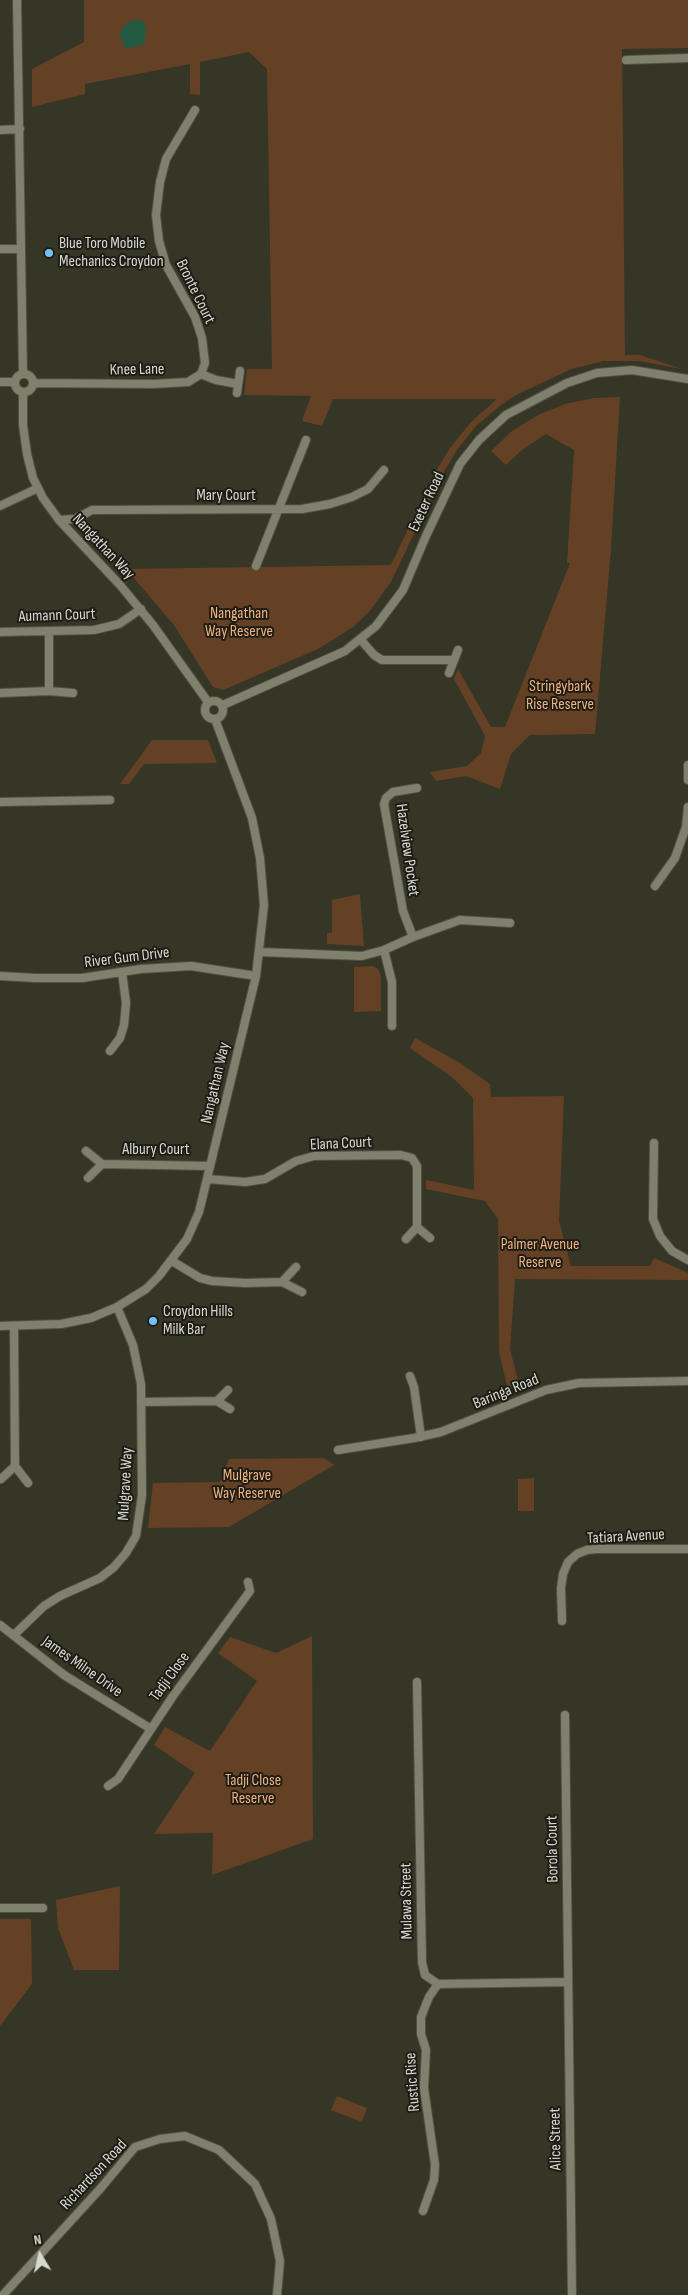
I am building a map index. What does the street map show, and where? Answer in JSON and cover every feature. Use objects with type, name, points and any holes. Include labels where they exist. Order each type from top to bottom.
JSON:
[{"type":"street","points":[[17,0],[20,249],[24,374]]},
{"type":"street","points":[[626,60],[688,58]]},
{"type":"street","name":"Bronte Court","points":[[195,110],[166,159],[160,182],[156,216],[159,241],[166,265],[195,317],[202,338],[205,350],[205,363],[201,374]]},
{"type":"street","points":[[0,130],[20,130]]},
{"type":"street","points":[[0,249],[20,249]]},
{"type":"street","name":"Exeter Road","points":[[223,705],[321,663],[361,640],[385,616],[404,590],[426,536],[460,464],[479,440],[506,415],[567,383],[597,373],[632,370],[688,379]]},
{"type":"street","points":[[237,393],[240,371]]},
{"type":"street","points":[[24,374],[31,378],[33,383],[28,390],[23,392],[16,388],[14,382],[18,375],[24,374]]},
{"type":"street","points":[[201,374],[216,380],[238,384]]},
{"type":"street","name":"Knee Lane","points":[[33,383],[154,384],[188,382],[201,374]]},
{"type":"street","points":[[0,382],[14,382]]},
{"type":"street","name":"Nangathan Way","points":[[23,392],[23,425],[27,454],[38,488],[58,520],[141,609],[208,702]]},
{"type":"street","points":[[256,566],[306,440]]},
{"type":"street","name":"Mary Court","points":[[58,520],[75,519],[92,510],[278,510],[330,504],[352,497],[368,489],[384,470]]},
{"type":"street","points":[[0,506],[38,488]]},
{"type":"street","name":"Aumann Court","points":[[0,632],[82,632],[107,628],[120,624],[141,609]]},
{"type":"street","points":[[49,631],[49,691]]},
{"type":"street","points":[[361,640],[374,655],[382,660],[454,660]]},
{"type":"street","points":[[449,673],[458,650]]},
{"type":"street","points":[[0,693],[49,691],[73,693]]},
{"type":"street","points":[[216,700],[223,705],[223,714],[216,719],[210,718],[205,708],[208,702],[216,700]]},
{"type":"street","name":"Nangathan Way","points":[[0,1326],[61,1324],[91,1318],[117,1307],[146,1288],[172,1261],[187,1239],[199,1212],[256,976],[264,906],[260,858],[252,818],[216,719]]},
{"type":"street","points":[[688,766],[688,780]]},
{"type":"street","name":"Hazelview Pocket","points":[[413,937],[402,911],[384,804],[386,798],[393,792],[417,788]]},
{"type":"street","points":[[0,802],[110,800]]},
{"type":"street","points":[[655,886],[675,858],[686,827],[688,807]]},
{"type":"street","points":[[260,952],[362,956],[384,950],[460,920],[510,923]]},
{"type":"street","points":[[384,950],[392,982],[392,1026]]},
{"type":"street","name":"River Gum Drive","points":[[0,976],[82,978],[169,966],[191,966],[256,976]]},
{"type":"street","points":[[110,1051],[120,1038],[124,1025],[126,1003],[122,972]]},
{"type":"street","points":[[654,1143],[653,1219],[660,1236],[672,1251],[688,1260]]},
{"type":"street","name":"Albury Court","points":[[86,1151],[102,1164],[210,1166]]},
{"type":"street","name":"Elana Court","points":[[206,1179],[245,1182],[265,1178],[296,1161],[314,1156],[401,1155],[412,1158],[417,1166],[417,1227]]},
{"type":"street","name":"Albury Court","points":[[88,1178],[102,1164]]},
{"type":"street","points":[[406,1239],[417,1227],[430,1238]]},
{"type":"street","points":[[172,1261],[200,1278],[212,1281],[245,1283],[282,1282],[302,1292]]},
{"type":"street","points":[[282,1282],[296,1267]]},
{"type":"street","name":"Mulgrave Way","points":[[14,1634],[44,1606],[60,1596],[100,1578],[114,1568],[136,1536],[142,1495],[141,1402],[136,1356],[129,1332],[117,1307]]},
{"type":"street","points":[[14,1326],[16,1466],[28,1483]]},
{"type":"street","points":[[410,1376],[414,1387],[421,1437]]},
{"type":"street","name":"Baringa Road","points":[[338,1450],[421,1437],[464,1424],[546,1390],[579,1383],[688,1381]]},
{"type":"street","points":[[218,1401],[228,1390]]},
{"type":"street","points":[[141,1402],[218,1401],[230,1409]]},
{"type":"street","points":[[1,1479],[16,1466]]},
{"type":"street","name":"Tatiara Avenue","points":[[562,1621],[561,1588],[563,1574],[568,1562],[577,1554],[592,1550],[688,1548]]},
{"type":"street","name":"Tadji Close","points":[[108,1786],[118,1779],[151,1729],[250,1591],[248,1582]]},
{"type":"street","name":"James Milne Drive","points":[[0,1625],[64,1674],[151,1729]]},
{"type":"street","name":"Mulawa Street","points":[[416,1682],[422,1962],[425,1975],[438,1984]]},
{"type":"street","name":"Borola Court","points":[[565,1715],[568,1982]]},
{"type":"street","points":[[0,1908],[43,1908]]},
{"type":"street","points":[[438,1984],[568,1982]]},
{"type":"street","name":"Alice Street","points":[[568,1982],[572,2295]]},
{"type":"street","name":"Rustic Rise","points":[[423,2211],[434,2180],[435,2165],[424,2088],[426,2050],[422,2034],[421,2017],[429,1997],[438,1984]]},
{"type":"street","name":"Richardson Road","points":[[3,2295],[100,2189],[135,2147],[160,2139],[185,2136],[218,2150],[255,2184],[271,2218],[280,2261],[276,2295]]},
{"type":"green space","name":"Nangathan Way Reserve","points":[[84,0],[688,0],[688,48],[622,49],[625,355],[640,355],[682,369],[639,361],[604,361],[571,369],[514,396],[501,405],[476,426],[456,451],[440,479],[391,582],[369,612],[353,627],[318,649],[223,690],[213,687],[174,625],[126,569],[391,565],[433,476],[450,448],[471,422],[497,399],[333,399],[322,426],[302,421],[311,396],[244,395],[247,369],[272,369],[267,69],[249,52],[200,62],[200,95],[190,94],[190,64],[85,84],[85,94],[32,107],[32,69],[84,42]]},
{"type":"green space","name":"Stringybark Rise Reserve","points":[[620,397],[611,549],[595,734],[530,735],[511,754],[500,789],[466,776],[436,781],[430,772],[467,766],[481,753],[485,736],[454,679],[458,669],[491,727],[505,727],[570,563],[567,563],[574,450],[546,434],[523,449],[506,465],[491,451],[512,431],[538,415],[565,404],[594,398]]},
{"type":"green space","points":[[152,740],[208,740],[217,763],[144,764],[129,784],[120,784]]},
{"type":"green space","points":[[360,894],[364,946],[327,944],[327,933],[332,933],[332,900]]},
{"type":"green space","points":[[373,966],[378,969],[381,976],[381,1011],[354,1012],[354,967]]},
{"type":"green space","name":"Palmer Avenue Reserve","points":[[415,1038],[460,1063],[490,1084],[491,1097],[564,1096],[559,1221],[571,1266],[650,1266],[654,1258],[688,1273],[688,1280],[515,1279],[510,1349],[519,1385],[508,1390],[499,1352],[498,1219],[485,1201],[426,1189],[426,1180],[474,1190],[473,1098],[452,1077],[410,1048]]},
{"type":"green space","name":"Mulgrave Way Reserve","points":[[324,1458],[334,1465],[229,1527],[148,1528],[153,1483],[220,1482],[229,1459]]},
{"type":"green space","points":[[534,1478],[534,1511],[518,1511],[518,1479]]},
{"type":"green space","name":"Tadji Close Reserve","points":[[312,1636],[313,1839],[212,1875],[213,1833],[154,1834],[195,1773],[154,1745],[165,1727],[210,1751],[257,1681],[218,1653],[230,1637],[276,1653]]},
{"type":"green space","points":[[120,1886],[119,1970],[74,1970],[58,1928],[56,1900]]},
{"type":"green space","points":[[0,1919],[31,1919],[32,1984],[0,2026]]},
{"type":"green space","points":[[337,2096],[367,2108],[362,2122],[331,2110]]},
{"type":"shaded area","points":[[136,19],[144,22],[146,28],[145,42],[140,46],[125,48],[120,35],[123,26]]},
{"type":"place","name":"Blue Toro Mobile Mechanics Croydon","points":[[49,253]]},
{"type":"place","name":"Croydon Hills Milk Bar","points":[[153,1321]]}]
